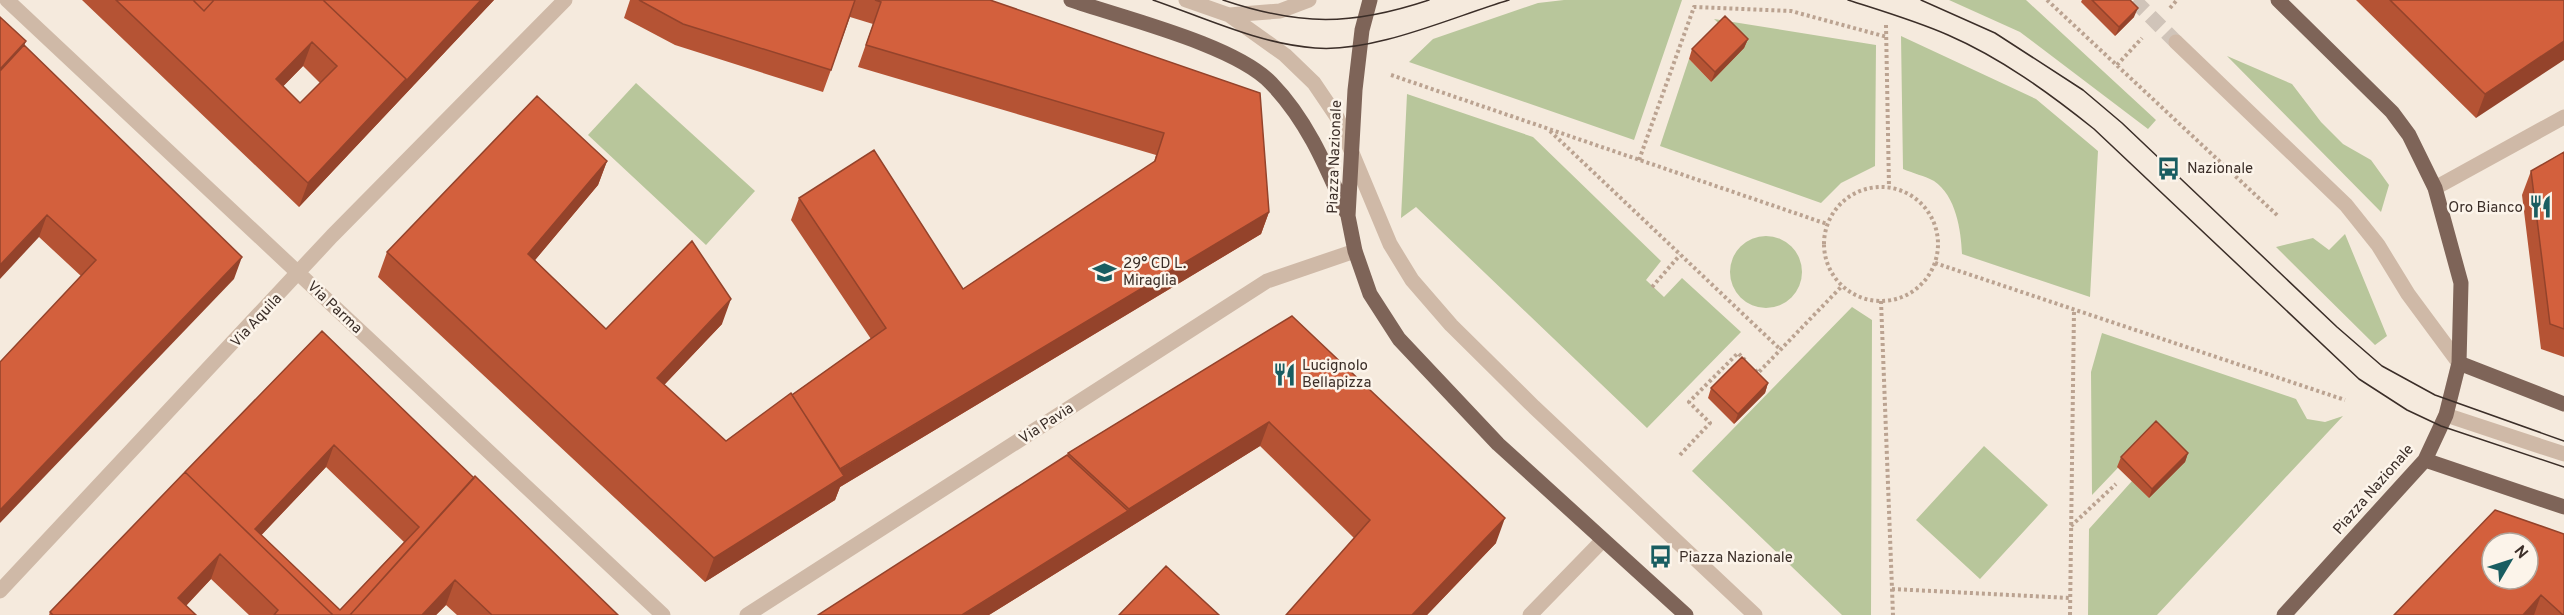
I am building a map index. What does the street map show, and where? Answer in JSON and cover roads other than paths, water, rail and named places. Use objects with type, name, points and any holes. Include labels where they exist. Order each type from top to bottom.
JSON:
[{"type":"main road","points":[[1071,0],[1197,43],[1248,64],[1270,82],[1297,114],[1323,160],[1348,216]]},
{"type":"main road","name":"Piazza Nazionale","points":[[1370,0],[1357,68],[1348,216],[1355,251],[1370,294],[1399,339],[1498,444],[1686,615]]},
{"type":"main road","name":"Piazza Nazionale","points":[[2278,0],[2391,112],[2409,135],[2435,189],[2461,283],[2459,363],[2446,415],[2426,460],[2284,615]]},
{"type":"main road","points":[[2459,363],[2564,404]]},
{"type":"main road","points":[[2426,460],[2564,507]]},
{"type":"street","name":"Via Parma","points":[[7,0],[663,615]]},
{"type":"street","name":"Via Aquila","points":[[0,591],[340,228],[565,0]]},
{"type":"street","points":[[1186,0],[1229,15],[1285,55],[1314,83],[1337,117],[1390,243],[1412,280],[1451,325],[1562,435],[1755,615]]},
{"type":"street","points":[[1229,15],[1281,12],[1309,0]]},
{"type":"street","points":[[2176,42],[2346,205],[2378,245],[2408,294],[2459,363]]},
{"type":"street","points":[[2435,189],[2564,117]]},
{"type":"street","name":"Via Pavia","points":[[747,615],[1267,281],[1355,251]]},
{"type":"street","points":[[2446,415],[2564,454]]},
{"type":"street","points":[[1530,615],[1603,540]]},
{"type":"tunnel","points":[[2134,0],[2176,42]]},
{"type":"tram line","points":[[1153,0],[1253,36],[1294,46],[1315,48],[1338,48],[1387,39],[1509,0]]},
{"type":"tram line","points":[[1223,0],[1277,15],[1326,20],[1375,15],[1429,0]]},
{"type":"tram line","points":[[1848,0],[1924,25],[1968,44],[2006,65],[2060,102],[2094,129],[2359,379],[2407,410],[2441,426],[2564,467]]},
{"type":"tram line","points":[[1921,0],[1995,33],[2083,90],[2122,123],[2337,327],[2382,366],[2435,395],[2564,441]]},
{"type":"place","name":"Nazionale","points":[[2169,168]]},
{"type":"place","name":"Oro Bianco","points":[[2541,207]]},
{"type":"place","name":"29° CD L. Miraglia","points":[[1105,272]]},
{"type":"place","name":"Lucignolo Bellapizza","points":[[1284,374]]},
{"type":"place","name":"Piazza Nazionale","points":[[1661,557]]}]
